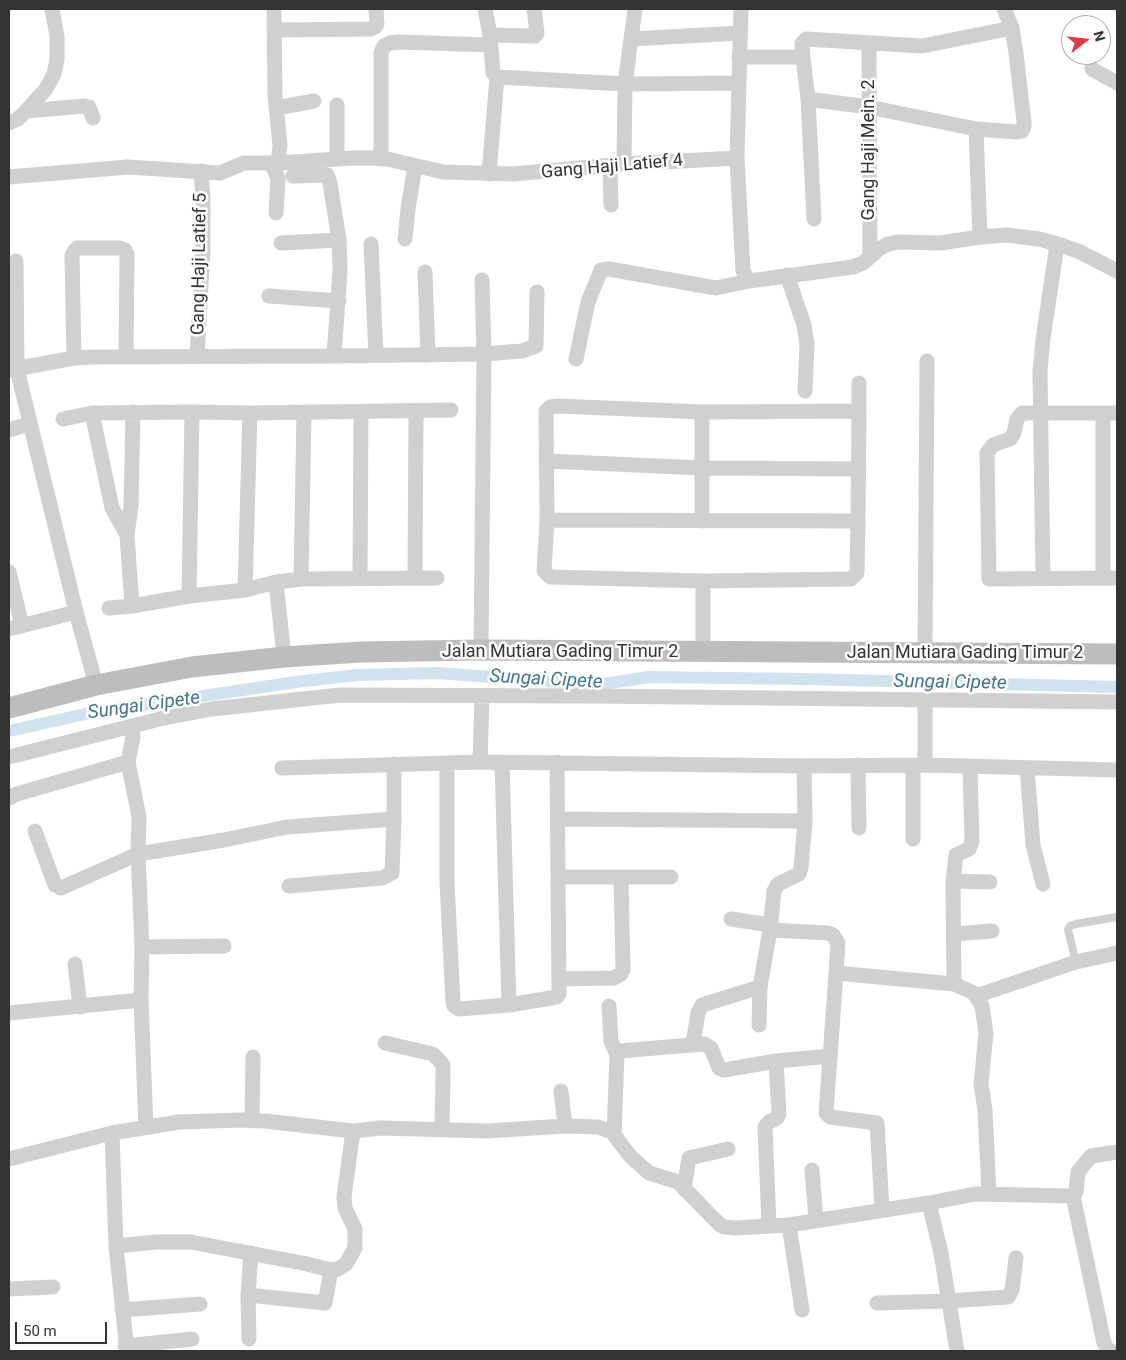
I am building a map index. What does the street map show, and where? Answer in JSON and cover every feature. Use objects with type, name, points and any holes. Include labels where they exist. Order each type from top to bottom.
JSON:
[{"type":"street","points":[[9,123],[18,119],[26,111],[46,89],[54,74],[57,60],[57,36],[52,9]]},
{"type":"street","points":[[274,9],[276,108],[280,145],[275,163],[278,178],[276,213]]},
{"type":"street","points":[[275,30],[370,29],[377,24],[376,9]]},
{"type":"street","points":[[485,9],[493,73],[497,77],[625,84],[738,83]]},
{"type":"street","points":[[380,159],[381,53],[384,46],[399,42],[490,40],[535,36],[534,9]]},
{"type":"street","points":[[611,205],[635,9]]},
{"type":"street","points":[[741,9],[737,158],[743,271],[749,281]]},
{"type":"street","points":[[808,99],[869,107],[976,129],[1022,131],[1024,126],[1022,91],[1012,28],[1004,9]]},
{"type":"street","points":[[814,219],[808,99],[802,44],[806,39],[922,46],[1012,28]]},
{"type":"street","points":[[631,38],[740,33]]},
{"type":"street","name":"Gang Haji Mein. 2","points":[[869,43],[870,256]]},
{"type":"street","points":[[739,57],[803,58]]},
{"type":"street","points":[[1092,69],[1117,83]]},
{"type":"street","points":[[489,174],[497,77]]},
{"type":"street","points":[[276,108],[314,101]]},
{"type":"street","points":[[336,159],[337,105]]},
{"type":"street","points":[[26,111],[84,106],[89,107],[93,118]]},
{"type":"street","points":[[976,129],[980,237]]},
{"type":"street","name":"Gang Haji Latief 4","points":[[9,177],[128,167],[220,173],[244,163],[353,158],[380,159],[444,172],[489,174],[540,173],[617,165],[737,158]]},
{"type":"street","points":[[405,240],[415,166]]},
{"type":"street","name":"Gang Haji Latief 5","points":[[197,357],[203,250],[204,200],[202,171]]},
{"type":"street","points":[[293,176],[327,175],[339,240],[340,270],[334,356]]},
{"type":"street","points":[[576,359],[588,302],[601,270],[609,269],[716,288],[749,281],[853,266],[863,263],[888,244],[899,242],[940,243],[1007,235],[1057,244],[1080,252],[1117,270]]},
{"type":"street","points":[[281,243],[339,240]]},
{"type":"street","points":[[371,244],[376,355]]},
{"type":"street","points":[[1043,579],[1040,372],[1057,244]]},
{"type":"street","points":[[74,358],[72,255],[77,248],[120,248],[125,250],[127,254],[126,356]]},
{"type":"street","points":[[16,261],[13,370],[29,424],[96,685]]},
{"type":"street","points":[[425,272],[428,355]]},
{"type":"street","points":[[787,275],[804,325],[806,344],[805,391]]},
{"type":"street","points":[[481,650],[484,354],[482,280]]},
{"type":"street","points":[[13,370],[74,358],[126,356],[428,355],[522,351],[536,346],[536,292]]},
{"type":"street","points":[[269,296],[338,301]]},
{"type":"street","points":[[925,653],[927,362]]},
{"type":"street","points":[[859,383],[859,412],[859,468],[857,573],[851,579],[703,581],[550,577],[544,571],[547,520],[546,411],[550,407],[702,412],[859,412]]},
{"type":"street","points":[[63,419],[92,413],[133,412],[250,413],[451,410]]},
{"type":"street","points":[[415,578],[416,411]]},
{"type":"street","points":[[132,606],[127,535],[131,506],[133,412]]},
{"type":"street","points":[[188,596],[192,412]]},
{"type":"street","points":[[301,580],[304,412]]},
{"type":"street","points":[[360,579],[361,412]]},
{"type":"street","points":[[702,412],[702,521]]},
{"type":"street","points":[[92,413],[112,508],[127,535]]},
{"type":"street","points":[[245,590],[250,413]]},
{"type":"street","points":[[1022,413],[1040,413],[1110,413],[1110,578],[989,579],[988,453],[993,445],[1010,439],[1014,433],[1018,415],[1022,413]]},
{"type":"street","points":[[9,430],[29,424]]},
{"type":"street","points":[[547,461],[702,468],[859,468]]},
{"type":"street","points":[[547,520],[858,521]]},
{"type":"street","points":[[9,572],[15,627],[76,612]]},
{"type":"street","points":[[109,608],[188,596],[245,590],[276,582],[438,578]]},
{"type":"street","points":[[703,581],[703,653]]},
{"type":"street","points":[[276,582],[284,658]]},
{"type":"street","name":"Jalan Mutiara Gading Timur 2","points":[[9,708],[96,685],[192,668],[361,652],[481,650],[703,653],[1117,654]]},
{"type":"street","points":[[9,757],[164,718],[212,709],[340,696],[686,697],[1117,702]]},
{"type":"street","points":[[480,762],[482,697]]},
{"type":"street","points":[[913,839],[925,701]]},
{"type":"street","points":[[132,727],[128,762],[139,817],[138,854],[142,947],[141,1000],[146,1127]]},
{"type":"street","points":[[9,798],[17,794],[128,762]]},
{"type":"street","points":[[282,768],[480,762],[558,762],[804,766],[919,765],[1117,770]]},
{"type":"street","points":[[446,763],[447,883],[454,1006],[459,1009],[509,1006],[557,997],[559,994],[558,762]]},
{"type":"street","points":[[502,763],[509,1006]]},
{"type":"street","points":[[289,886],[382,878],[391,875],[393,869],[394,764]]},
{"type":"street","points":[[858,765],[859,828]]},
{"type":"street","points":[[759,1025],[760,987],[774,891],[781,882],[800,874],[804,821],[804,766]]},
{"type":"street","points":[[954,984],[953,881],[956,855],[969,849],[972,842],[970,767]]},
{"type":"street","points":[[1027,768],[1033,845],[1043,884]]},
{"type":"street","points":[[35,832],[55,885],[61,888],[138,854],[224,840],[287,826],[394,819]]},
{"type":"street","points":[[558,819],[804,821]]},
{"type":"street","points":[[558,877],[671,877]]},
{"type":"street","points":[[559,979],[614,978],[621,974],[623,970],[621,877]]},
{"type":"street","points":[[953,881],[990,882]]},
{"type":"street","points":[[731,919],[770,928],[828,933],[838,943],[827,1115],[830,1118],[877,1123],[882,1209]]},
{"type":"street","points":[[954,934],[992,931]]},
{"type":"street","points":[[142,947],[224,946]]},
{"type":"street","points":[[976,996],[1076,962],[1117,953]]},
{"type":"street","points":[[75,964],[80,1007]]},
{"type":"street","points":[[836,973],[954,984],[972,992],[976,996],[982,1006],[986,1032],[981,1084],[985,1110],[989,1193]]},
{"type":"street","points":[[693,1044],[698,1013],[702,1006],[760,987]]},
{"type":"street","points":[[9,1013],[141,1000]]},
{"type":"street","points":[[609,1006],[611,1041],[617,1055],[614,1135]]},
{"type":"street","points":[[385,1043],[433,1054],[443,1065],[442,1129]]},
{"type":"street","points":[[617,1055],[619,1051],[704,1044],[708,1046],[713,1053],[716,1064],[722,1069],[830,1056]]},
{"type":"street","points":[[252,1121],[253,1057]]},
{"type":"street","points":[[769,1225],[765,1130],[766,1124],[775,1120],[779,1114],[776,1061]]},
{"type":"street","points":[[561,1091],[565,1126]]},
{"type":"street","points":[[9,1158],[112,1133],[180,1122],[252,1121],[290,1123],[353,1131],[381,1128],[487,1131],[565,1126],[598,1127],[608,1130],[614,1135],[630,1156],[649,1173],[675,1181],[718,1224],[724,1227],[789,1225],[975,1194],[1073,1196]]},
{"type":"street","points":[[116,1246],[191,1242],[331,1270],[338,1269],[346,1264],[354,1248],[355,1229],[345,1208],[344,1197],[353,1131]]},
{"type":"street","points":[[112,1133],[116,1246],[126,1348],[192,1339]]},
{"type":"street","points":[[684,1189],[688,1158],[728,1149]]},
{"type":"street","points":[[1111,1351],[1107,1349],[1104,1343],[1073,1196],[1076,1192],[1078,1172],[1091,1156],[1117,1152]]},
{"type":"street","points":[[812,1170],[816,1220]]},
{"type":"street","points":[[929,1203],[940,1253],[957,1351]]},
{"type":"street","points":[[789,1225],[802,1310]]},
{"type":"street","points":[[249,1339],[248,1295],[251,1253]]},
{"type":"street","points":[[877,1303],[1008,1297],[1012,1290],[1016,1258]]},
{"type":"street","points":[[248,1295],[325,1303],[331,1270]]},
{"type":"street","points":[[9,1289],[53,1287]]},
{"type":"street","points":[[122,1310],[200,1304]]},
{"type":"lane","points":[[1076,962],[1068,930],[1070,926],[1117,917]]},
{"type":"waterway","name":"Sungai Cipete","points":[[9,731],[90,713],[296,682],[357,675],[437,673],[597,685],[649,677],[1117,687]]}]
